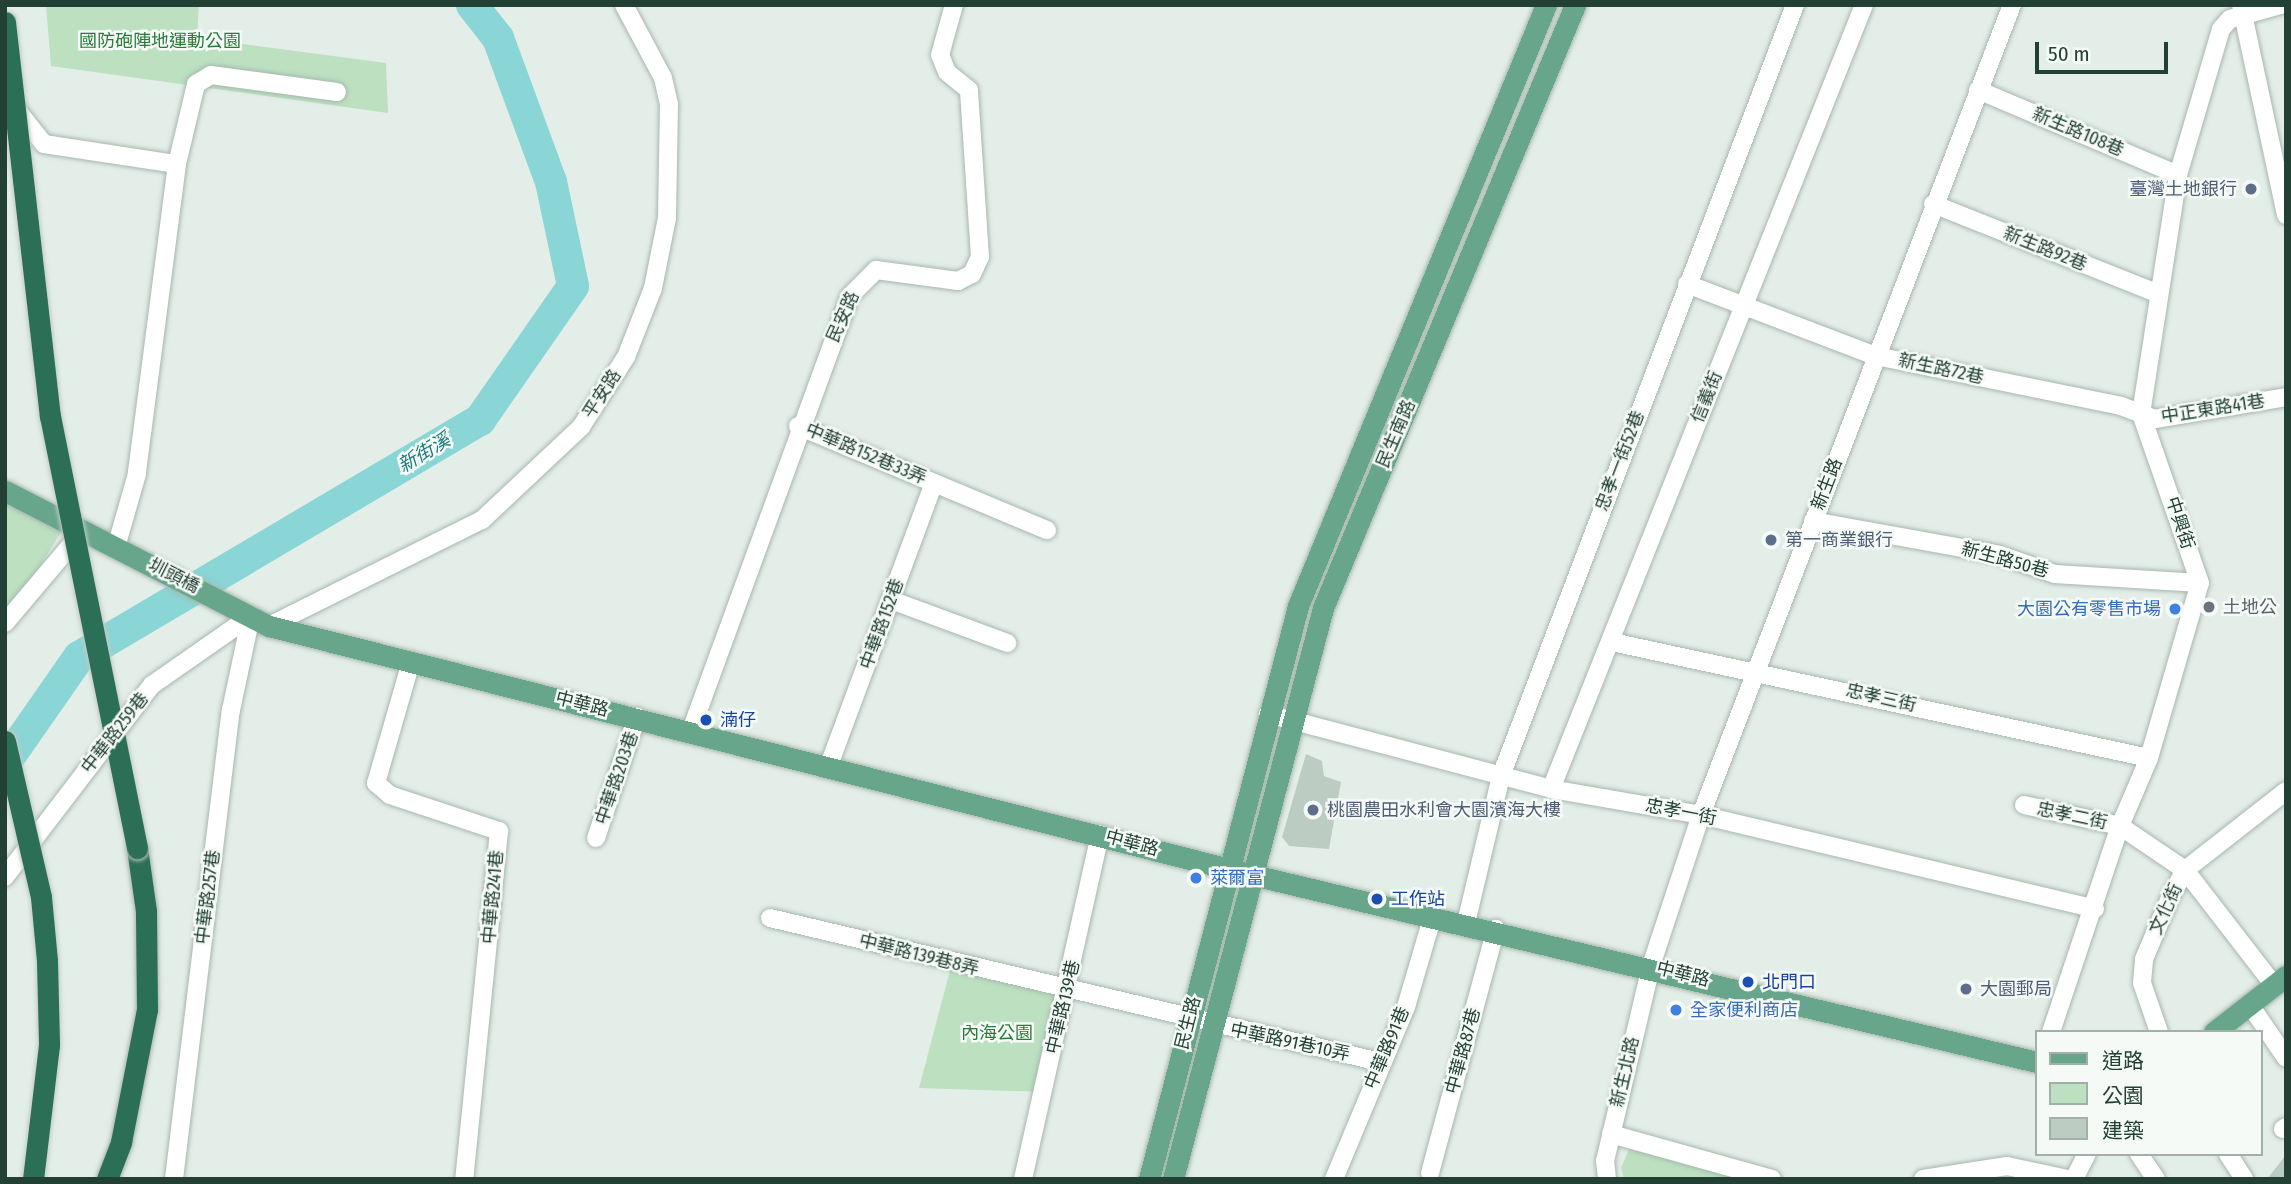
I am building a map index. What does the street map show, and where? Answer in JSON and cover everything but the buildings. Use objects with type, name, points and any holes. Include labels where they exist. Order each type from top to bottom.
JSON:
[{"type":"highway","points":[[5,22],[50,416],[137,848],[146,911],[147,1009],[121,1142],[107,1179]]},
{"type":"highway","points":[[5,741],[41,897],[47,961],[48,1045],[33,1179]]},
{"type":"main road","name":"民生南路","points":[[1227,868],[1298,606],[1546,5]]},
{"type":"main road","name":"民生南路","points":[[1253,875],[1323,608],[1576,5]]},
{"type":"main road","points":[[5,491],[85,527],[116,547]]},
{"type":"main road","name":"圳頭橋","points":[[116,547],[232,606]]},
{"type":"main road","name":"中華路","points":[[232,606],[260,621],[411,662],[637,717],[690,733],[829,765],[1253,875],[1496,929],[2036,1062]]},
{"type":"main road","name":"民生路","points":[[1173,1179],[1227,868]]},
{"type":"main road","name":"民生路","points":[[1149,1179],[1200,1023],[1253,875]]},
{"type":"main road","points":[[2217,1030],[2280,980]]},
{"type":"street","name":"平安路","points":[[260,621],[482,520],[581,427],[626,357],[653,288],[667,218],[669,104],[663,78],[624,5]]},
{"type":"street","name":"民安路","points":[[690,733],[798,426],[862,278],[897,269],[958,281],[972,274],[980,257],[969,90],[947,72],[940,55],[954,5]]},
{"type":"street","name":"忠孝一街52巷","points":[[1466,923],[1501,776],[1795,5]]},
{"type":"street","name":"信義街","points":[[1551,789],[1612,642],[1864,5]]},
{"type":"street","name":"新生路","points":[[1651,966],[1752,669],[1813,521],[2011,5]]},
{"type":"street","points":[[2281,5],[2242,10],[2286,215]]},
{"type":"street","name":"中興街","points":[[2200,583],[2141,414],[2157,293],[2178,175],[2213,46],[2221,29],[2242,10]]},
{"type":"street","points":[[116,547],[136,474],[177,164],[196,84],[211,75],[337,92]]},
{"type":"street","name":"新生路108巷","points":[[1979,90],[2178,175]]},
{"type":"street","points":[[5,92],[44,144],[177,164]]},
{"type":"street","name":"新生路92巷","points":[[1933,204],[2157,293]]},
{"type":"street","name":"新生路72巷","points":[[1687,284],[1876,356],[2141,414]]},
{"type":"street","name":"中正東路41巷","points":[[2141,414],[2155,419],[2286,397]]},
{"type":"street","name":"中華路152巷33弄","points":[[798,426],[1047,530]]},
{"type":"street","name":"中華路152巷","points":[[829,765],[934,483]]},
{"type":"street","name":"新生路50巷","points":[[1813,521],[2000,555],[2055,574],[2200,583]]},
{"type":"street","points":[[5,624],[85,527]]},
{"type":"street","points":[[2052,1030],[2095,909],[2120,826],[2149,758],[2200,583]]},
{"type":"street","points":[[891,600],[1007,642]]},
{"type":"street","name":"中華路259巷","points":[[5,877],[152,685],[260,621]]},
{"type":"street","name":"中華路257巷","points":[[174,1179],[231,710],[260,621]]},
{"type":"street","name":"忠孝三街","points":[[1612,642],[1752,669],[2149,758]]},
{"type":"street","name":"中華路241巷","points":[[411,662],[376,783],[390,795],[499,831],[464,1179]]},
{"type":"street","name":"忠孝一街","points":[[1268,715],[1551,789],[1701,814],[2095,909]]},
{"type":"street","name":"中華路203巷","points":[[596,838],[637,717]]},
{"type":"street","name":"文化街","points":[[2158,1030],[2142,983],[2144,959],[2185,870],[2286,791]]},
{"type":"street","name":"忠孝二街","points":[[2024,805],[2120,826]]},
{"type":"street","points":[[2120,826],[2185,870],[2280,980]]},
{"type":"street","name":"中華路139巷","points":[[1024,1179],[1068,992],[1100,835]]},
{"type":"street","name":"中華路91巷","points":[[1334,1179],[1380,1062],[1406,1007],[1433,915]]},
{"type":"street","name":"中華路139巷8弄","points":[[770,918],[1200,1023]]},
{"type":"street","name":"中華路87巷","points":[[1430,1173],[1496,929]]},
{"type":"street","name":"新生北路","points":[[1607,1179],[1611,1134],[1651,966]]},
{"type":"street","points":[[2250,1005],[2286,1058]]},
{"type":"street","name":"中華路91巷10弄","points":[[1200,1023],[1380,1062]]},
{"type":"street","points":[[1611,1134],[1772,1179]]},
{"type":"street","points":[[2074,1179],[2086,1156]]},
{"type":"street","points":[[2140,1156],[2156,1179]]},
{"type":"street","points":[[2229,1156],[2244,1179]]},
{"type":"street","points":[[1923,1179],[2007,1166],[2067,1179]]},
{"type":"green space","name":"國防砲陣地運動公園","points":[[46,5],[199,5],[197,38],[386,63],[388,113],[51,66]]},
{"type":"green space","points":[[5,504],[61,532],[5,623]]},
{"type":"green space","name":"內海公園","points":[[952,963],[1068,992],[1044,1092],[919,1088]]},
{"type":"green space","points":[[1630,1147],[1761,1179],[1624,1179],[1621,1168]]},
{"type":"waterway","name":"新街溪","points":[[5,763],[79,657],[480,420],[573,286],[551,182],[498,38],[472,5]]},
{"type":"place","name":"臺灣土地銀行","points":[[2251,189]]},
{"type":"place","name":"第一商業銀行","points":[[1771,540]]},
{"type":"place","name":"土地公","points":[[2209,607]]},
{"type":"place","name":"大園公有零售市場","points":[[2175,609]]},
{"type":"place","name":"湳仔","points":[[706,720]]},
{"type":"place","name":"桃園農田水利會大園濱海大樓","points":[[1313,810]]},
{"type":"place","name":"萊爾富","points":[[1196,878]]},
{"type":"place","name":"工作站","points":[[1377,899]]},
{"type":"place","name":"北門口","points":[[1748,982]]},
{"type":"place","name":"大園郵局","points":[[1966,989]]},
{"type":"place","name":"全家便利商店","points":[[1676,1010]]}]
